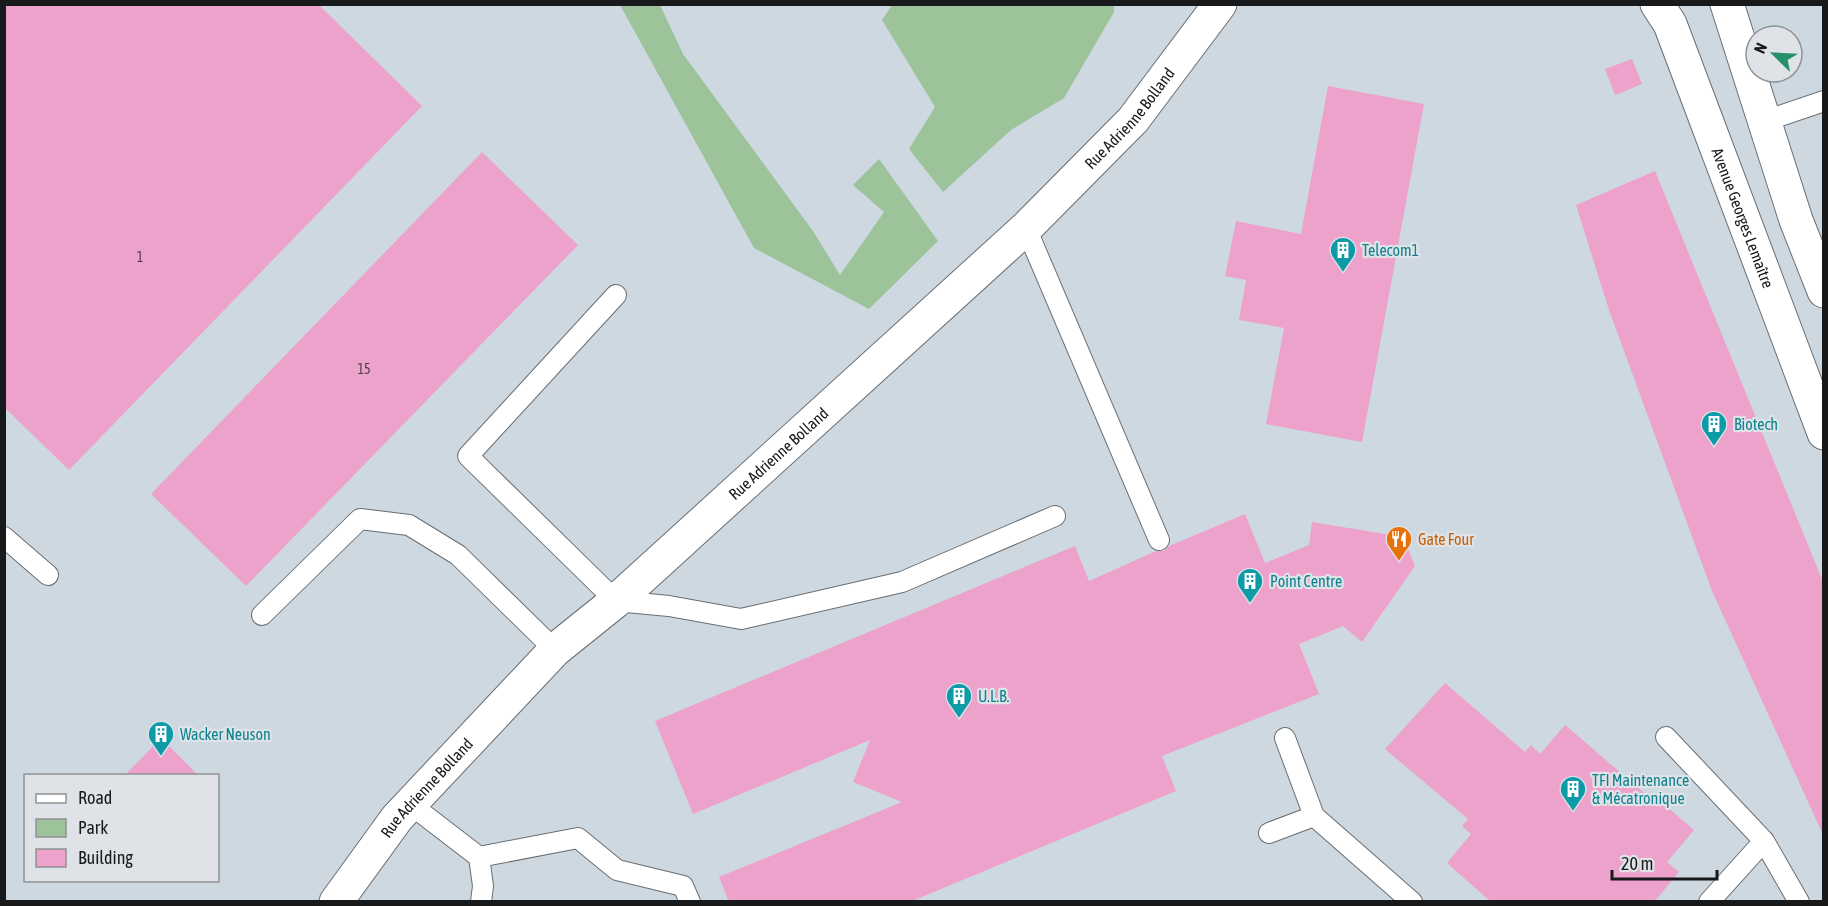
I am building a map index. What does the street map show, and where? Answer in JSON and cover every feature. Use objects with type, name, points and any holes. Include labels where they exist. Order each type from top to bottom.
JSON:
[{"type":"street","name":"Rue Adrienne Bolland","points":[[336,902],[397,818],[555,650],[616,601],[1026,228],[1133,120],[1220,4]]},
{"type":"street","name":"Avenue Georges Lemaître","points":[[1658,4],[1670,24],[1824,433]]},
{"type":"street","points":[[1727,4],[1796,220],[1824,291]]},
{"type":"lane","points":[[1765,121],[1824,101]]},
{"type":"lane","points":[[1026,228],[1159,540]]},
{"type":"lane","points":[[615,296],[468,456],[616,601],[669,606],[741,619],[902,582],[1055,516]]},
{"type":"lane","points":[[262,615],[360,519],[409,525],[458,555],[555,650]]},
{"type":"lane","points":[[4,537],[48,575]]},
{"type":"lane","points":[[1666,737],[1764,841],[1799,902]]},
{"type":"lane","points":[[1285,738],[1314,816],[1412,902]]},
{"type":"lane","points":[[410,804],[479,857],[483,886],[481,902]]},
{"type":"lane","points":[[1269,833],[1314,816]]},
{"type":"lane","points":[[479,857],[578,838],[617,870],[683,886],[690,902]]},
{"type":"lane","points":[[1709,902],[1764,841]]},
{"type":"shaded area","points":[[5,5],[1823,5],[1823,901],[5,901]]},
{"type":"green space","points":[[1114,4],[1114,12],[1064,98],[1011,130],[943,192],[909,149],[935,107],[882,20],[892,5]]},
{"type":"green space","points":[[620,5],[660,5],[683,54],[813,231],[840,275],[884,212],[853,185],[879,159],[938,241],[869,309],[754,248]]},
{"type":"building","points":[[4,4],[318,4],[422,106],[69,470],[4,407]]},
{"type":"building","points":[[1632,59],[1642,84],[1615,95],[1605,69]]},
{"type":"building","name":"Telecom1","points":[[1328,86],[1424,104],[1362,442],[1266,424],[1284,328],[1239,320],[1246,280],[1225,276],[1236,221],[1301,234]]},
{"type":"building","points":[[482,152],[578,245],[246,586],[151,494]]},
{"type":"building","name":"Biotech","points":[[1655,171],[1824,584],[1824,837],[1712,591],[1609,310],[1576,205]]},
{"type":"building","name":"U.L.B.","points":[[1245,514],[1265,563],[1309,545],[1312,522],[1403,537],[1415,566],[1362,642],[1343,626],[1299,644],[1319,694],[1162,756],[1176,791],[910,902],[729,902],[719,877],[902,802],[853,782],[870,740],[693,814],[655,721],[1075,546],[1089,581],[1156,551],[1164,551],[1169,546]]},
{"type":"building","name":"TFI Maintenance & Mécatronique","points":[[1445,683],[1525,752],[1531,745],[1540,754],[1565,725],[1649,797],[1652,794],[1694,830],[1667,862],[1679,872],[1654,902],[1491,902],[1447,863],[1471,834],[1462,826],[1468,819],[1385,749]]},
{"type":"building","name":"Wacker Neuson","points":[[161,738],[197,774],[126,774]]},
{"type":"place","name":"Telecom1","points":[[1343,273]]},
{"type":"place","name":"Biotech","points":[[1714,447]]},
{"type":"place","name":"Gate Four","points":[[1399,562]]},
{"type":"place","name":"Point Centre","points":[[1250,604]]},
{"type":"place","name":"U.L.B.","points":[[959,719]]},
{"type":"place","name":"Wacker Neuson","points":[[161,757]]},
{"type":"place","name":"TFI Maintenance & Mécatronique","points":[[1573,812]]}]
